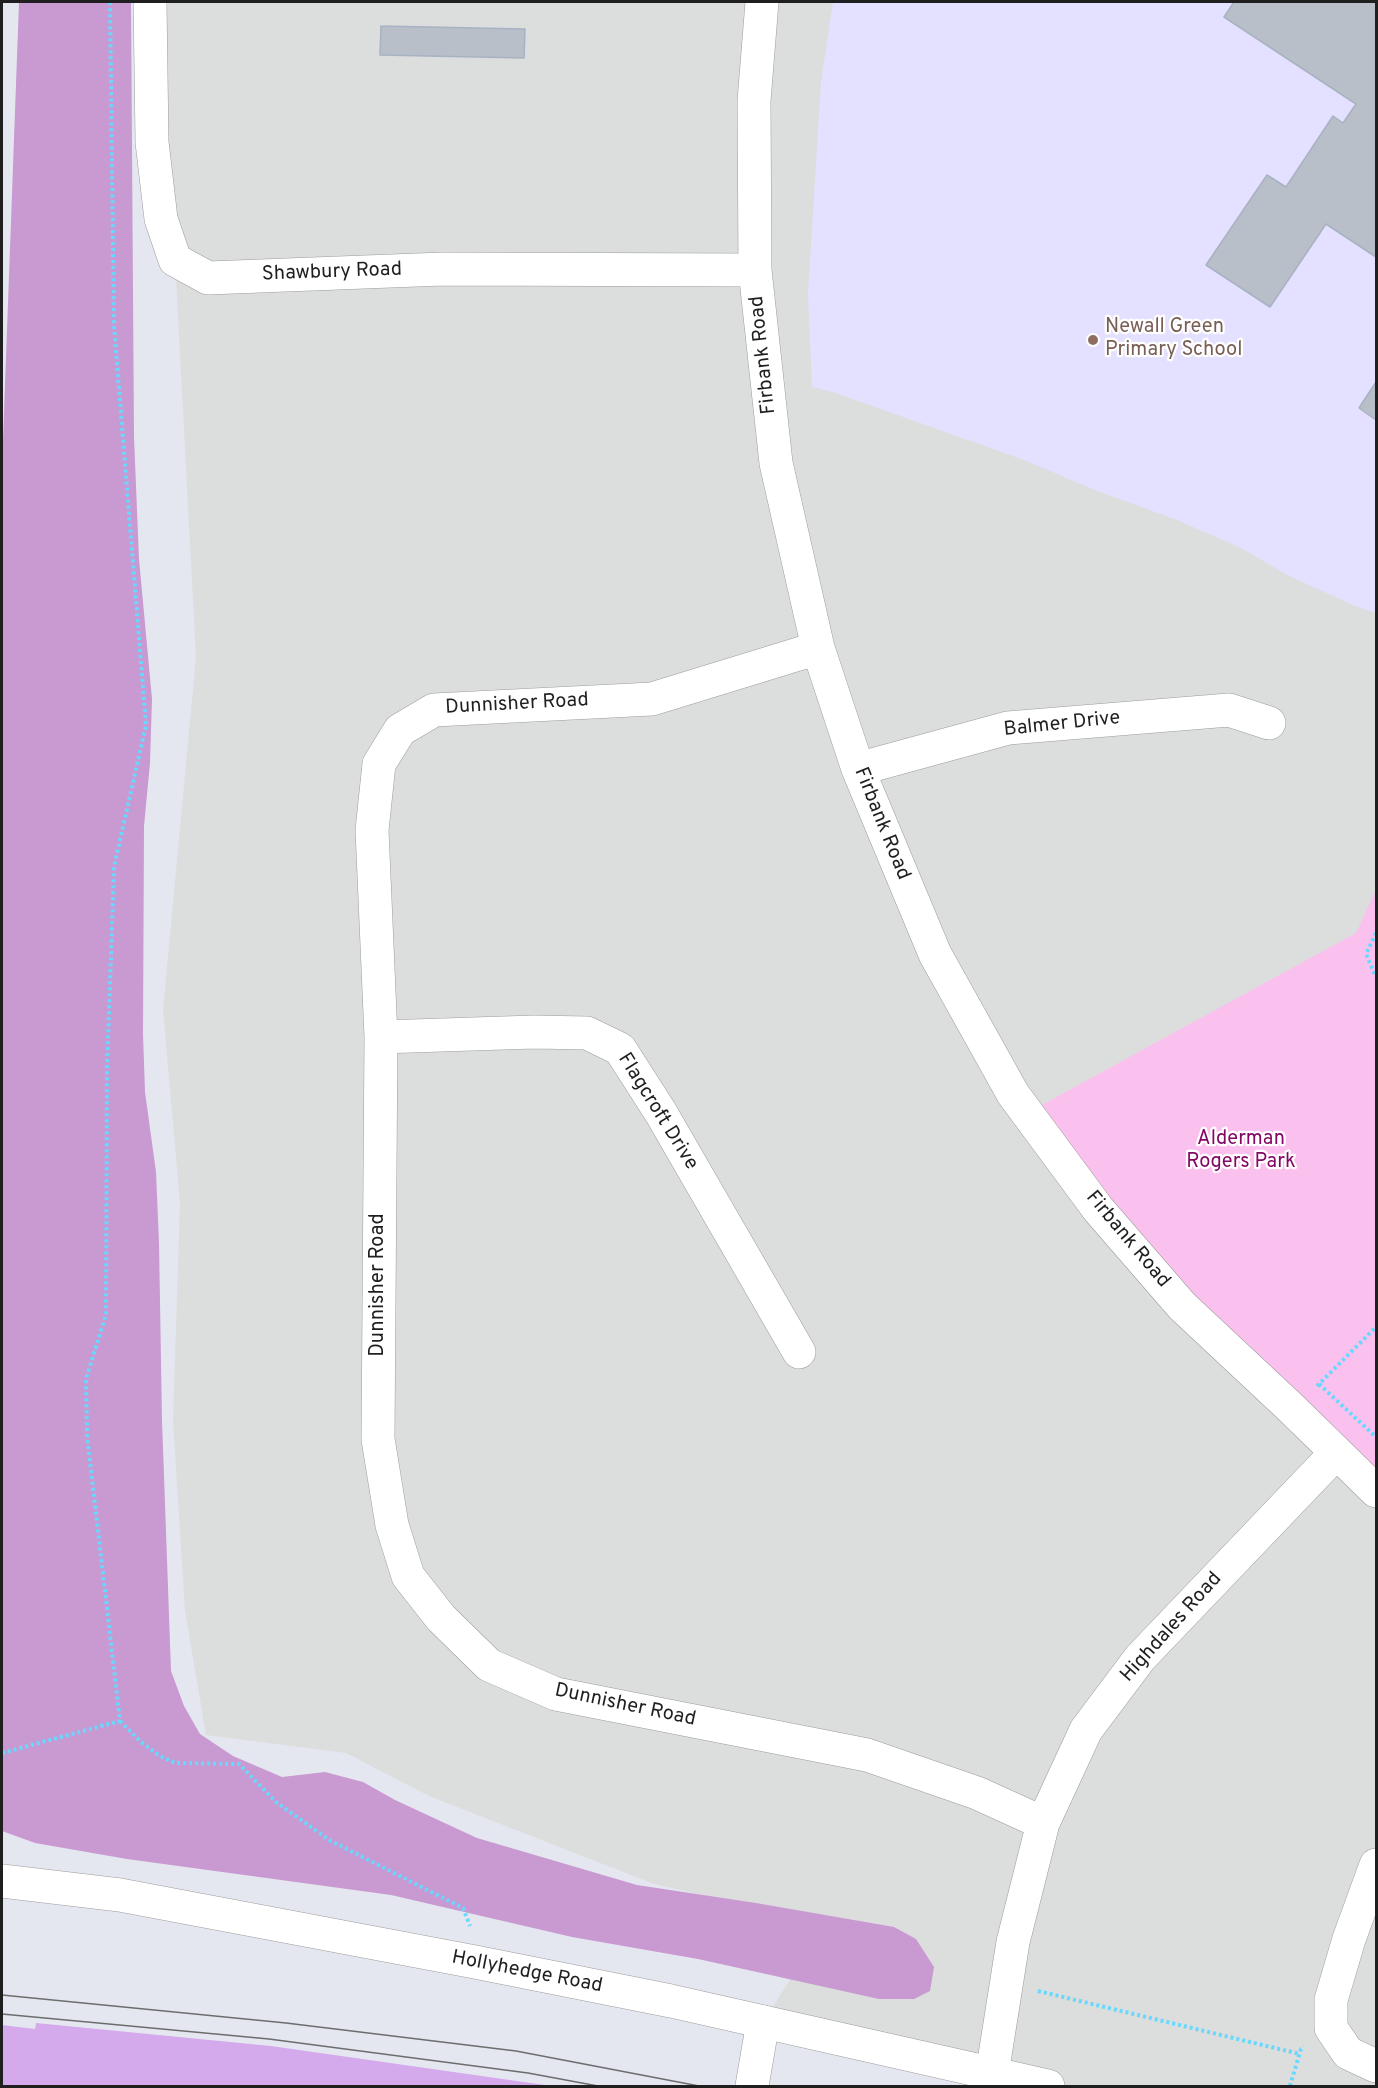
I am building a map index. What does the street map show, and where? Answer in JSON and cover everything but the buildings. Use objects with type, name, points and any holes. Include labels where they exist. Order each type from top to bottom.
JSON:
[{"type":"street","name":"Shawbury Road","points":[[150,2],[152,142],[161,219],[175,260],[208,278],[443,269],[755,270]]},
{"type":"street","name":"Firbank Road","points":[[762,2],[754,101],[755,270],[776,463],[818,648],[858,770],[935,954],[1013,1094],[1098,1209],[1182,1306],[1377,1491]]},
{"type":"street","name":"Dunnisher Road","points":[[818,648],[652,699],[434,710],[400,729],[379,764],[372,830],[381,1037],[378,1438],[392,1525],[408,1576],[441,1618],[489,1665],[556,1694],[867,1755],[977,1793],[1043,1823]]},
{"type":"street","name":"Balmer Drive","points":[[858,770],[1008,728],[1229,710],[1269,723]]},
{"type":"street","name":"Flagcroft Drive","points":[[381,1037],[587,1032],[620,1049],[661,1113],[799,1352]]},
{"type":"street","name":"Highdales Road","points":[[992,2074],[1013,1942],[1043,1823],[1086,1730],[1140,1658],[1336,1453]]},
{"type":"street","points":[[1377,1865],[1349,1939],[1331,2000],[1331,2028],[1348,2053],[1377,2066]]},
{"type":"street","name":"Hollyhedge Road","points":[[2,1881],[120,1895],[475,1962],[763,2022],[1048,2086]]},
{"type":"street","points":[[752,2086],[763,2022]]},
{"type":"path","points":[[110,2],[114,326],[146,725],[114,867],[107,1070],[106,1314],[86,1379],[86,1413],[120,1720],[141,1742],[160,1756],[175,1762],[239,1764],[276,1802],[329,1840],[463,1908],[471,1927],[475,1962]]},
{"type":"path","points":[[1377,933],[1366,954],[1377,977]]},
{"type":"path","points":[[1290,1407],[1319,1384],[1377,1327]]},
{"type":"path","points":[[1319,1384],[1377,1437]]},
{"type":"path","points":[[2,1753],[120,1720]]},
{"type":"path","points":[[1006,1983],[1300,2054]]},
{"type":"shaded area","points":[[19,2],[131,2],[134,437],[139,559],[152,699],[150,763],[144,826],[143,1034],[145,1092],[156,1172],[171,1671],[184,1706],[200,1734],[233,1756],[282,1777],[325,1772],[363,1782],[395,1800],[477,1838],[637,1885],[894,1927],[916,1939],[934,1967],[930,1991],[914,1999],[879,1999],[698,1959],[572,1937],[391,1895],[127,1859],[35,1843],[2,1831],[2,467]]},
{"type":"shaded area","points":[[150,2],[1376,2],[1376,2086],[1048,2086],[763,2022],[826,1923],[654,1884],[429,1796],[346,1753],[206,1735],[185,1611],[173,1421],[180,1203],[163,1010],[196,657],[175,260]]},
{"type":"shaded area","name":"Newall Green Primary School","points":[[833,2],[1376,2],[1376,613],[1289,576],[1241,548],[1177,520],[1095,490],[1024,460],[833,392],[812,387],[808,293],[821,82]]},
{"type":"shaded area","points":[[36,2023],[271,2046],[552,2086],[2,2086],[2,2025],[35,2029]]},
{"type":"green space","name":"Alderman Rogers Park","points":[[1376,890],[1376,1472],[1147,1254],[1040,1106],[1356,933]]},
{"type":"tram line","points":[[2,1995],[286,2023],[516,2051],[699,2086]]},
{"type":"tram line","points":[[2,2014],[269,2039],[528,2073],[598,2086]]},
{"type":"place","name":"Newall Green Primary School","points":[[1093,340]]}]
